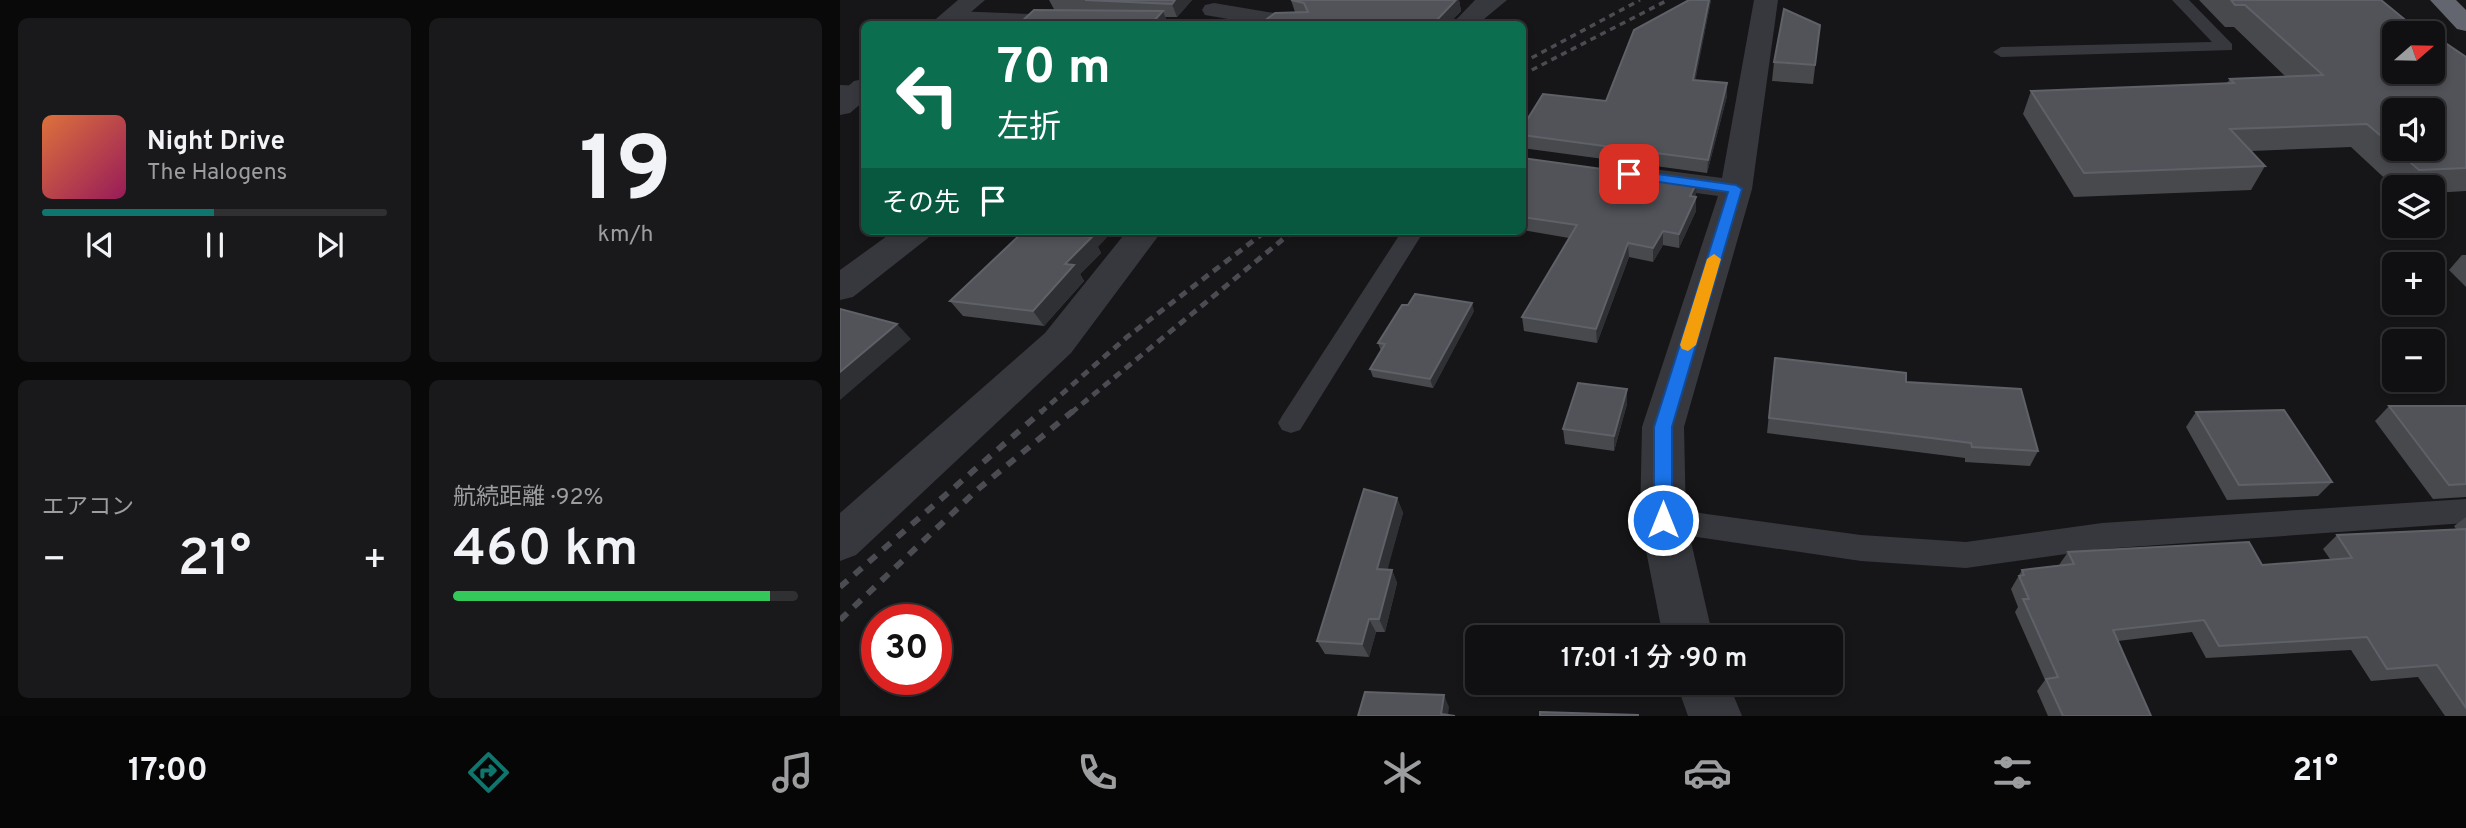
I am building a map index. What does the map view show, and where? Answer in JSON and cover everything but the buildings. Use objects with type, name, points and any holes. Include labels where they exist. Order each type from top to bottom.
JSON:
[{"type":"highway","points":[[2442,0],[2466,24]]},
{"type":"street","points":[[948,20],[973,0]]},
{"type":"street","points":[[1467,21],[1484,5],[1495,0]]},
{"type":"street","points":[[1685,625],[1663,520],[1663,427],[1736,189],[1766,0]]},
{"type":"street","points":[[1210,11],[1278,21]]},
{"type":"street","points":[[1616,173],[1736,189]]},
{"type":"street","points":[[846,278],[910,235]]},
{"type":"street","points":[[840,541],[1058,343],[1142,235]]},
{"type":"street","points":[[1707,695],[1715,716]]},
{"type":"lane","points":[[2001,52],[2226,47],[2180,0]]},
{"type":"lane","points":[[948,20],[1078,21]]},
{"type":"lane","points":[[1291,423],[1410,235]]},
{"type":"lane","points":[[1663,520],[1861,548],[1966,555],[2102,536],[2466,511]]},
{"type":"railway","points":[[1526,61],[1640,0]]},
{"type":"railway","points":[[1526,73],[1668,0]]},
{"type":"railway","points":[[1040,413],[1127,337],[1261,235]]},
{"type":"railway","points":[[1071,413],[1288,235]]},
{"type":"railway","points":[[840,587],[1042,411]]},
{"type":"railway","points":[[840,620],[977,490],[1073,411]]},
{"type":"slow traffic","points":[[1688,345],[1714,259]]},
{"type":"route","points":[[1629,174],[1736,189],[1663,427],[1663,520]]}]
